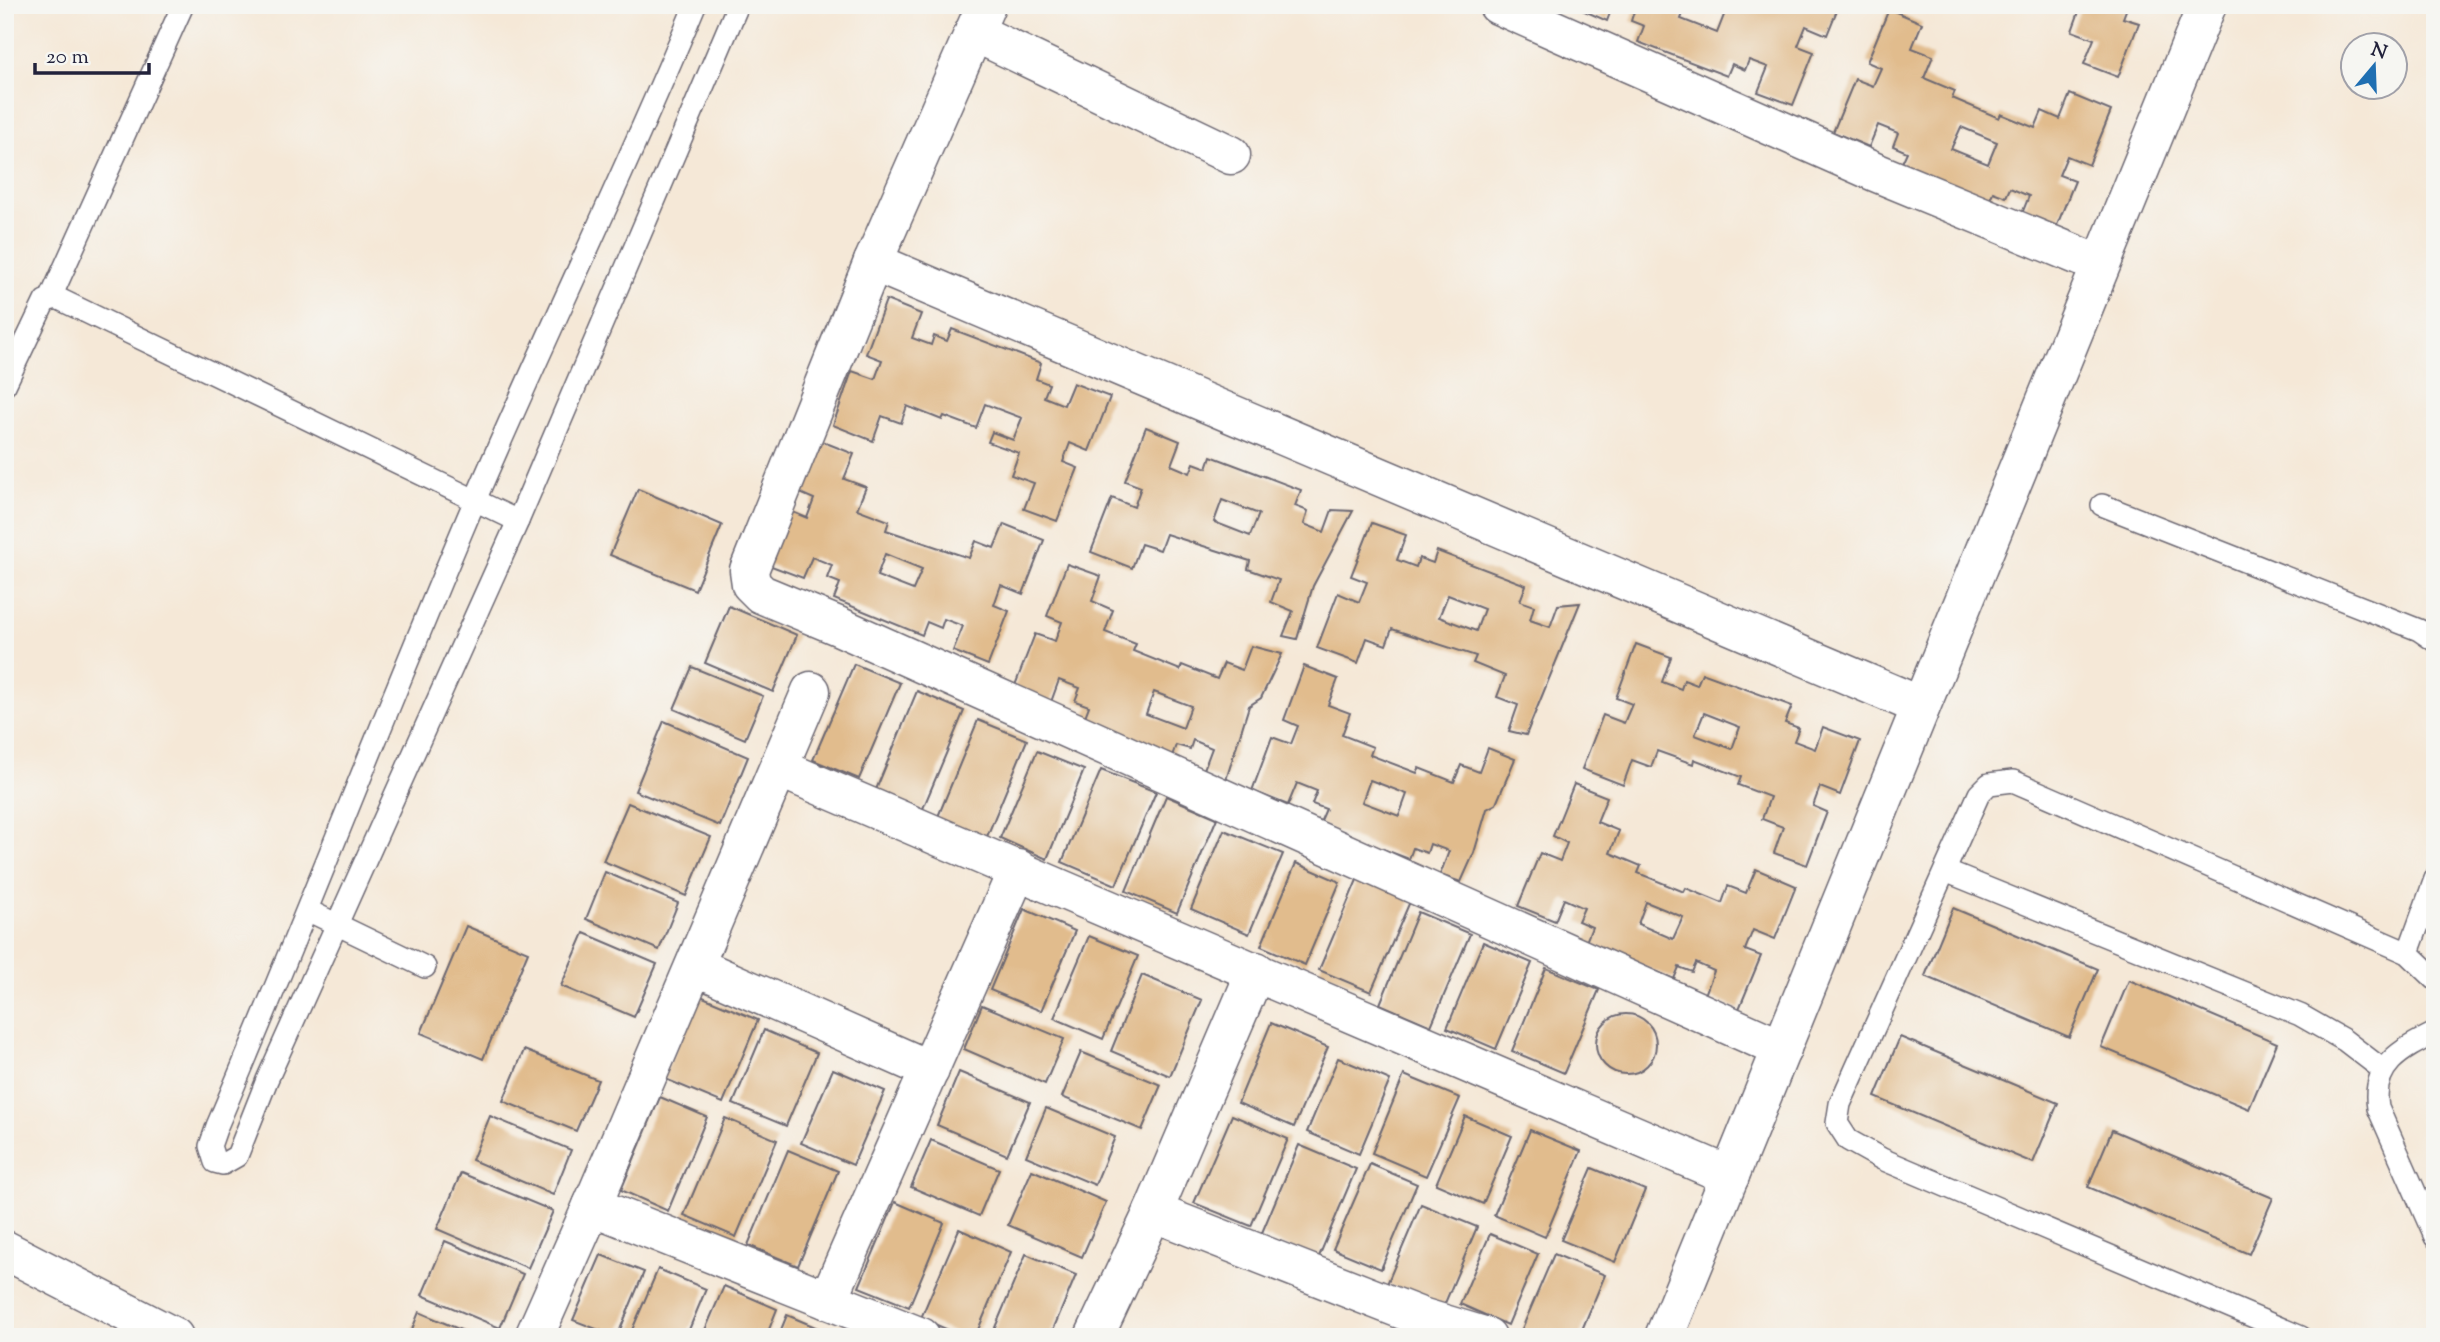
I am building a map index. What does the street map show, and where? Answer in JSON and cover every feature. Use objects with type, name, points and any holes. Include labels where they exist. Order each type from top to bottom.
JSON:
[{"type":"street","points":[[1498,5],[1875,172],[2099,264]]},
{"type":"street","points":[[1664,1337],[2017,476],[2099,264],[2207,5]]},
{"type":"street","points":[[1231,155],[980,19],[873,262],[749,570],[751,584],[761,594],[838,626],[1782,1049]]},
{"type":"street","points":[[873,262],[1921,706]]},
{"type":"street","points":[[534,1337],[811,691]]},
{"type":"street","points":[[779,768],[1730,1176]]},
{"type":"street","points":[[828,1300],[1018,869]]},
{"type":"street","points":[[695,966],[930,1070]]},
{"type":"street","points":[[1094,1337],[1153,1212],[1256,971]]},
{"type":"street","points":[[592,1206],[920,1337]]},
{"type":"street","points":[[1153,1212],[1421,1317],[1487,1337]]},
{"type":"street","points":[[5,1250],[152,1332]]},
{"type":"lane","points":[[5,385],[45,301],[51,297],[183,5]]},
{"type":"lane","points":[[695,5],[636,147],[475,501],[309,911],[210,1146],[215,1162],[223,1164],[237,1156],[267,1080],[518,521],[738,5]]},
{"type":"lane","points":[[51,297],[518,521]]},
{"type":"lane","points":[[2102,505],[2419,630],[2435,641]]},
{"type":"lane","points":[[2301,1337],[1882,1159],[1848,1140],[1837,1122],[1840,1104],[1979,793],[1989,783],[2012,781],[2408,953],[2435,979]]},
{"type":"lane","points":[[1945,871],[2300,1015],[2344,1040],[2383,1070]]},
{"type":"lane","points":[[2408,953],[2435,879]]},
{"type":"lane","points":[[309,911],[425,967]]},
{"type":"lane","points":[[2435,1033],[2400,1050],[2383,1070],[2375,1092],[2378,1108],[2435,1237]]},
{"type":"building","points":[[1571,5],[1613,5],[1607,21]]},
{"type":"building","points":[[1629,5],[1686,5],[1681,19],[1717,33],[1726,10],[1713,5],[1839,5],[1827,35],[1806,26],[1798,46],[1814,52],[1793,105],[1758,92],[1768,67],[1749,60],[1745,70],[1732,64],[1727,76],[1638,42],[1644,26],[1631,21],[1635,8]]},
{"type":"building","points":[[2072,5],[2128,5],[2123,18],[2139,23],[2118,77],[2084,64],[2094,39],[2072,31],[2080,9]]},
{"type":"building","points":[[1889,9],[1922,23],[1912,48],[1933,56],[1924,78],[1955,91],[1952,98],[1999,118],[2001,114],[2035,128],[2042,111],[2060,119],[2070,94],[2111,111],[2089,165],[2067,156],[2059,175],[2075,181],[2053,235],[2019,221],[2029,196],[2010,188],[2006,197],[1993,192],[1988,204],[1900,167],[1907,152],[1893,146],[1898,133],[1878,125],[1869,147],[1833,132],[1855,79],[1873,86],[1881,68],[1867,62]],"holes":[[[1961,127],[1997,142],[1988,164],[1951,149]]]},
{"type":"building","points":[[886,300],[921,314],[912,338],[931,345],[934,336],[947,341],[952,329],[1041,363],[1036,379],[1049,384],[1044,397],[1064,405],[1073,383],[1110,397],[1089,451],[1070,443],[1063,462],[1078,468],[1057,521],[1024,509],[1034,483],[1011,475],[1019,453],[988,442],[992,432],[1013,440],[1022,418],[985,404],[976,428],[944,416],[942,420],[907,406],[901,423],[882,416],[873,441],[833,425],[852,371],[875,379],[882,360],[866,354]]},
{"type":"building","points":[[1146,427],[1180,441],[1171,465],[1190,473],[1194,463],[1207,468],[1211,456],[1301,490],[1295,506],[1308,511],[1304,524],[1324,532],[1332,510],[1353,511],[1313,586],[1297,639],[1283,636],[1293,611],[1271,602],[1279,580],[1248,569],[1250,561],[1166,534],[1160,550],[1141,544],[1132,568],[1091,552],[1112,498],[1134,507],[1141,487],[1125,481]],"holes":[[[1222,500],[1259,514],[1250,536],[1214,522]]]},
{"type":"building","points":[[821,441],[854,454],[844,479],[866,487],[857,509],[889,521],[886,530],[969,558],[976,541],[994,548],[1004,524],[1044,540],[1023,594],[1001,585],[994,605],[1009,611],[988,665],[953,651],[963,626],[944,619],[941,628],[927,622],[922,635],[834,599],[840,583],[827,578],[832,565],[812,557],[803,578],[766,564],[788,510],[807,518],[814,499],[800,493]],"holes":[[[885,554],[922,569],[913,590],[877,576]]]},
{"type":"building","points":[[638,489],[722,525],[695,590],[610,555]]},
{"type":"building","points":[[1372,523],[1406,535],[1397,560],[1416,567],[1419,558],[1433,563],[1437,551],[1526,585],[1520,601],[1534,606],[1530,620],[1550,627],[1558,605],[1580,603],[1526,735],[1509,731],[1518,705],[1497,697],[1505,676],[1473,663],[1476,656],[1392,629],[1386,645],[1367,638],[1358,663],[1317,648],[1338,593],[1359,602],[1367,582],[1351,576]],"holes":[[[1448,595],[1484,609],[1476,631],[1439,617]]]},
{"type":"building","points":[[1067,564],[1101,576],[1092,601],[1113,610],[1105,632],[1136,644],[1133,651],[1180,670],[1182,665],[1217,679],[1224,663],[1242,670],[1251,646],[1282,654],[1261,698],[1249,706],[1225,783],[1203,772],[1212,748],[1193,740],[1190,749],[1176,745],[1172,756],[1083,722],[1089,706],[1075,701],[1080,688],[1059,680],[1051,702],[1014,688],[1035,634],[1055,641],[1062,622],[1047,616]],"holes":[[[1154,692],[1191,706],[1183,728],[1146,714]]]},
{"type":"building","points":[[729,606],[797,635],[773,692],[705,663]]},
{"type":"building","points":[[1636,644],[1671,657],[1662,682],[1681,689],[1684,680],[1697,685],[1702,673],[1792,706],[1785,723],[1799,728],[1794,741],[1815,749],[1823,727],[1860,741],[1840,795],[1820,787],[1813,806],[1827,812],[1807,865],[1774,853],[1783,827],[1762,819],[1770,797],[1738,785],[1741,777],[1694,759],[1693,764],[1657,751],[1651,767],[1632,760],[1623,785],[1582,769],[1603,715],[1624,723],[1632,704],[1616,698]],"holes":[[[1704,713],[1740,727],[1732,749],[1695,735]]]},
{"type":"building","points":[[854,664],[900,683],[859,779],[813,760]]},
{"type":"building","points":[[1304,666],[1338,679],[1328,705],[1350,713],[1342,735],[1373,747],[1370,755],[1417,773],[1419,768],[1454,782],[1461,765],[1479,772],[1488,748],[1515,759],[1496,804],[1487,809],[1474,853],[1461,882],[1440,875],[1449,851],[1430,844],[1427,853],[1413,848],[1409,859],[1319,825],[1326,809],[1312,804],[1317,791],[1297,783],[1288,805],[1252,791],[1272,737],[1291,744],[1298,726],[1284,720]],"holes":[[[1370,780],[1407,794],[1399,816],[1362,802]]]},
{"type":"building","points":[[692,667],[763,696],[745,739],[674,709]]},
{"type":"building","points":[[917,691],[964,711],[922,811],[875,792]]},
{"type":"building","points":[[978,720],[1027,740],[986,839],[937,819]]},
{"type":"building","points":[[664,721],[748,757],[720,826],[635,791]]},
{"type":"building","points":[[1037,751],[1084,770],[1047,859],[1000,838]]},
{"type":"building","points":[[1101,770],[1156,792],[1116,885],[1062,862]]},
{"type":"building","points":[[1574,784],[1607,797],[1597,822],[1619,831],[1610,853],[1641,866],[1638,873],[1684,892],[1686,888],[1722,903],[1728,886],[1746,893],[1756,869],[1796,886],[1775,939],[1753,930],[1745,950],[1761,956],[1739,1009],[1705,995],[1714,971],[1696,963],[1692,972],[1679,967],[1674,979],[1586,942],[1592,927],[1578,921],[1584,908],[1564,899],[1555,921],[1518,906],[1540,853],[1560,861],[1567,843],[1553,836]],"holes":[[[1646,902],[1683,917],[1673,939],[1638,924]]]},
{"type":"building","points":[[1166,796],[1217,818],[1177,913],[1126,891]]},
{"type":"building","points":[[628,803],[711,837],[686,896],[603,861]]},
{"type":"building","points":[[1224,830],[1283,854],[1249,934],[1191,909]]},
{"type":"building","points":[[1296,863],[1340,882],[1305,965],[1261,946]]},
{"type":"building","points":[[605,872],[678,903],[659,950],[586,919]]},
{"type":"building","points":[[1359,875],[1412,897],[1371,992],[1319,970]]},
{"type":"building","points":[[1953,908],[2098,969],[2069,1037],[1925,976]]},
{"type":"building","points":[[1024,909],[1075,931],[1041,1011],[990,990]]},
{"type":"building","points":[[1418,912],[1470,934],[1431,1026],[1380,1004]]},
{"type":"building","points":[[466,926],[528,952],[483,1059],[421,1033]]},
{"type":"building","points":[[584,933],[657,964],[634,1017],[561,986]]},
{"type":"building","points":[[1089,936],[1138,956],[1103,1039],[1054,1018]]},
{"type":"building","points":[[1483,942],[1532,963],[1496,1049],[1447,1028]]},
{"type":"building","points":[[1546,968],[1599,990],[1564,1073],[1512,1051]]},
{"type":"building","points":[[1142,975],[1202,1000],[1170,1076],[1111,1051]]},
{"type":"building","points":[[2129,980],[2277,1043],[2249,1109],[2101,1047]]},
{"type":"building","points":[[698,995],[758,1020],[723,1103],[663,1078]]},
{"type":"building","points":[[982,1005],[1064,1039],[1045,1084],[964,1049]]},
{"type":"building","points":[[1620,1014],[1632,1014],[1651,1027],[1656,1044],[1654,1056],[1643,1069],[1632,1074],[1620,1074],[1601,1061],[1596,1050],[1596,1038],[1609,1019]]},
{"type":"building","points":[[1271,1023],[1328,1047],[1294,1127],[1238,1103]]},
{"type":"building","points":[[764,1030],[817,1053],[786,1126],[733,1104]]},
{"type":"building","points":[[1900,1037],[2058,1103],[2033,1163],[1875,1097]]},
{"type":"building","points":[[524,1050],[598,1080],[576,1131],[503,1101]]},
{"type":"building","points":[[1081,1052],[1161,1085],[1142,1130],[1062,1097]]},
{"type":"building","points":[[1338,1058],[1390,1080],[1359,1154],[1307,1132]]},
{"type":"building","points":[[833,1069],[885,1091],[853,1165],[801,1143]]},
{"type":"building","points":[[959,1072],[1030,1102],[1007,1155],[937,1125]]},
{"type":"building","points":[[1404,1075],[1460,1098],[1426,1176],[1372,1153]]},
{"type":"building","points":[[660,1097],[707,1117],[668,1211],[621,1190]]},
{"type":"building","points":[[1046,1108],[1115,1137],[1095,1185],[1026,1156]]},
{"type":"building","points":[[1232,1115],[1288,1139],[1251,1226],[1194,1203]]},
{"type":"building","points":[[490,1116],[571,1150],[553,1195],[472,1160]]},
{"type":"building","points":[[1465,1116],[1512,1136],[1483,1204],[1436,1184]]},
{"type":"building","points":[[725,1118],[777,1140],[736,1237],[684,1215]]},
{"type":"building","points":[[1530,1130],[1581,1151],[1545,1237],[1494,1215]]},
{"type":"building","points":[[2112,1130],[2273,1198],[2249,1254],[2088,1187]]},
{"type":"building","points":[[931,1140],[999,1169],[979,1216],[911,1187]]},
{"type":"building","points":[[1299,1145],[1356,1169],[1318,1259],[1261,1235]]},
{"type":"building","points":[[788,1150],[838,1171],[798,1266],[748,1245]]},
{"type":"building","points":[[1370,1164],[1417,1184],[1381,1269],[1333,1249]]},
{"type":"building","points":[[1592,1168],[1645,1190],[1615,1262],[1561,1240]]},
{"type":"building","points":[[1032,1170],[1106,1202],[1082,1257],[1008,1225]]},
{"type":"building","points":[[461,1173],[553,1211],[528,1268],[437,1229]]},
{"type":"building","points":[[895,1202],[944,1223],[909,1307],[859,1287]]},
{"type":"building","points":[[1421,1204],[1477,1227],[1443,1308],[1387,1284]]},
{"type":"building","points":[[959,1229],[1011,1252],[975,1337],[964,1337],[921,1318]]},
{"type":"building","points":[[1490,1234],[1538,1254],[1508,1325],[1460,1304]]},
{"type":"building","points":[[445,1241],[523,1274],[500,1328],[422,1295]]},
{"type":"building","points":[[1026,1254],[1076,1275],[1050,1337],[991,1337]]},
{"type":"building","points":[[1554,1254],[1605,1275],[1579,1337],[1536,1337],[1521,1331]]},
{"type":"building","points":[[601,1255],[644,1272],[617,1337],[573,1320]]},
{"type":"building","points":[[658,1269],[706,1289],[686,1337],[629,1337]]},
{"type":"building","points":[[724,1286],[777,1309],[766,1337],[702,1337]]},
{"type":"building","points":[[419,1312],[477,1337],[409,1337]]},
{"type":"building","points":[[787,1315],[839,1337],[778,1337]]}]
